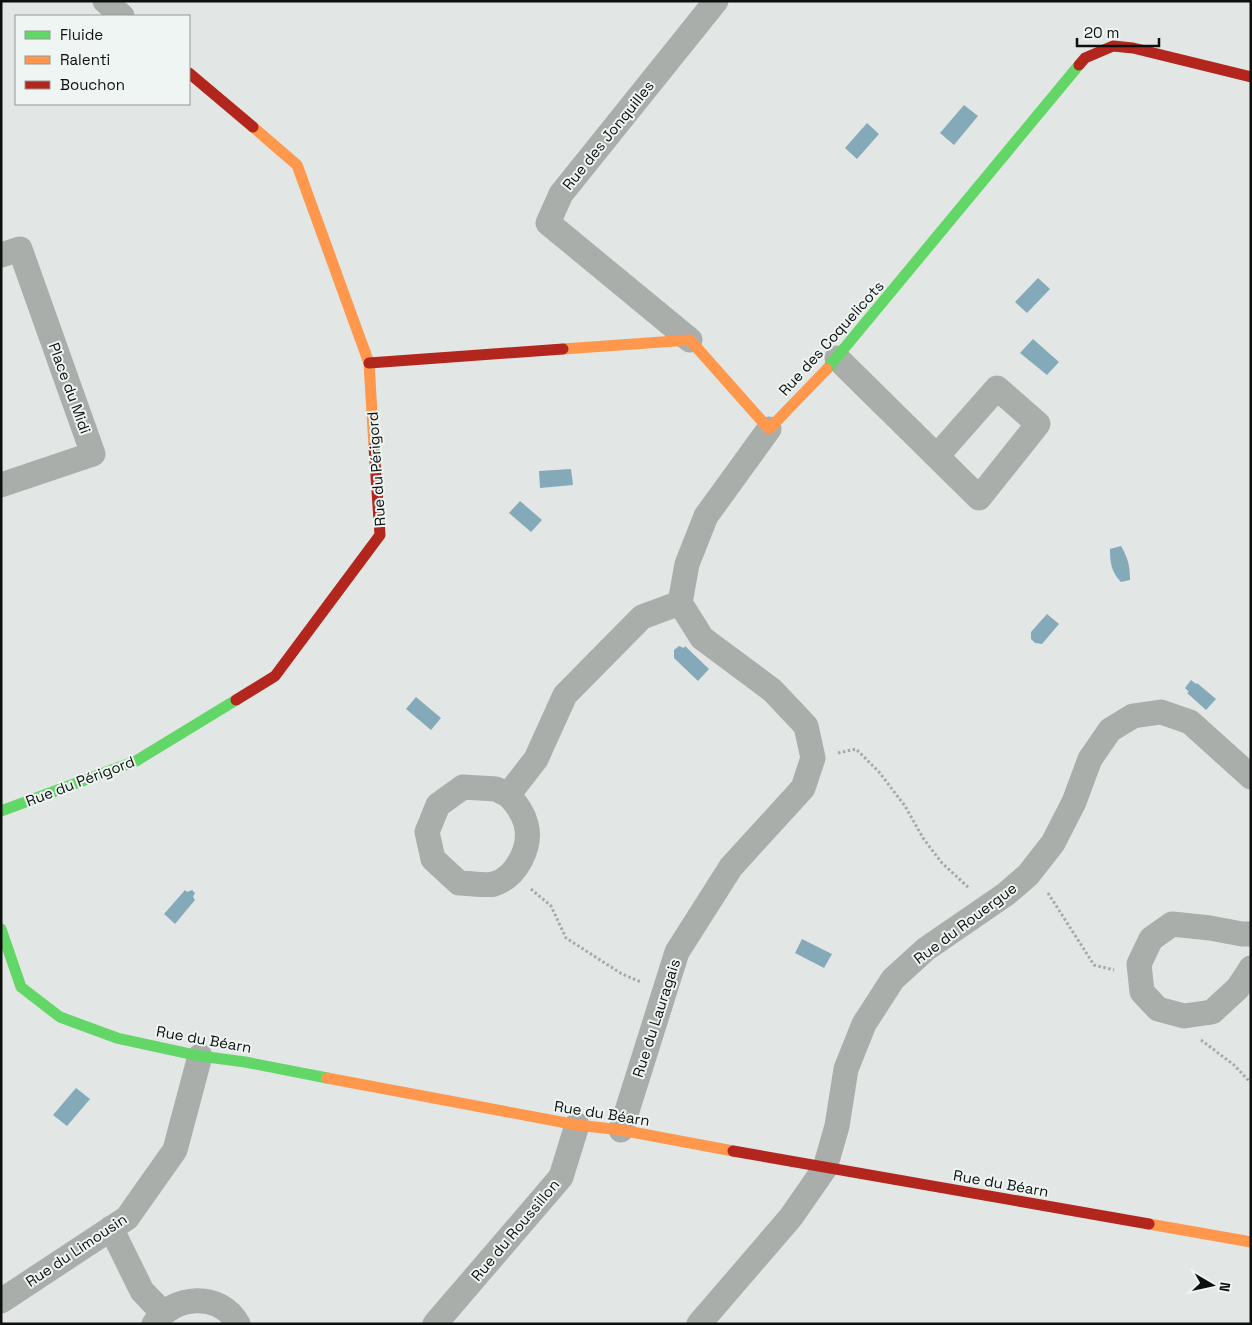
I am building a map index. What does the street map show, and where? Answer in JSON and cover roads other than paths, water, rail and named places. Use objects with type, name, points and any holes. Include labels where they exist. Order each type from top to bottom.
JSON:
[{"type":"street","points":[[105,1],[121,15]]},
{"type":"street","name":"Rue des Jonquilles","points":[[690,340],[548,223],[561,194],[716,1]]},
{"type":"street","name":"Rue des Coquelicots","points":[[769,429],[837,358],[1085,58],[1113,46],[1133,48],[1251,77]]},
{"type":"street","name":"Rue du Périgord","points":[[1,811],[136,761],[275,676],[380,535],[369,363],[297,165],[190,74]]},
{"type":"street","name":"Place du Midi","points":[[1,255],[20,249],[93,454],[1,485]]},
{"type":"street","points":[[369,363],[690,340],[769,429],[706,516],[687,564],[680,603],[642,617],[565,695],[536,759],[508,795]]},
{"type":"street","points":[[837,358],[937,456]]},
{"type":"street","name":"Rue du Lauragais","points":[[621,1130],[678,952],[731,867],[803,788],[813,758],[806,726],[772,690],[702,638],[680,603]]},
{"type":"street","name":"Rue du Rouergue","points":[[825,1168],[837,1126],[846,1069],[864,1024],[893,979],[926,949],[1006,894],[1028,875],[1053,843],[1074,802],[1090,759],[1110,730],[1132,716],[1161,712],[1190,722],[1251,777]]},
{"type":"street","points":[[463,787],[496,788],[508,795],[518,806],[526,825],[526,850],[512,873],[494,884],[459,883],[433,859],[427,832],[438,805],[463,787]]},
{"type":"street","points":[[1251,934],[1172,924],[1151,939],[1139,964],[1142,992],[1158,1009],[1184,1016],[1212,1012],[1238,988],[1251,968]]},
{"type":"street","name":"Rue du Béarn","points":[[1,929],[21,987],[60,1017],[117,1038],[200,1056],[245,1062],[577,1125],[621,1130],[825,1168],[1251,1242]]},
{"type":"street","name":"Rue du Limousin","points":[[1,1301],[127,1218],[175,1150],[200,1056]]},
{"type":"street","name":"Rue du Roussillon","points":[[435,1324],[561,1177],[577,1125]]},
{"type":"street","points":[[699,1324],[791,1217],[825,1168]]},
{"type":"street","points":[[111,1228],[158,1318],[170,1307],[183,1301],[197,1300],[212,1302],[225,1309],[235,1318],[238,1324]]},
{"type":"water","points":[[964,105],[978,116],[954,145],[940,133]]},
{"type":"water","points":[[867,123],[879,134],[857,159],[845,148]]},
{"type":"water","points":[[1038,278],[1050,289],[1027,313],[1015,302]]},
{"type":"water","points":[[1033,339],[1059,362],[1047,375],[1020,353]]},
{"type":"water","points":[[571,469],[573,485],[540,488],[539,471]]},
{"type":"water","points":[[520,501],[542,520],[531,532],[509,513]]},
{"type":"water","points":[[1121,546],[1128,562],[1130,580],[1121,582],[1112,567],[1110,549]]},
{"type":"water","points":[[1047,614],[1059,624],[1042,644],[1035,643],[1031,639],[1031,632]]},
{"type":"water","points":[[679,646],[684,648],[685,646],[709,669],[698,681],[674,658],[674,650]]},
{"type":"water","points":[[1191,680],[1216,699],[1206,710],[1187,693],[1189,692],[1185,688]]},
{"type":"water","points":[[416,697],[441,718],[431,730],[406,709]]},
{"type":"water","points":[[185,890],[187,892],[192,890],[195,893],[193,897],[195,900],[175,924],[164,914]]},
{"type":"water","points":[[802,939],[832,954],[824,968],[795,953]]},
{"type":"water","points":[[76,1088],[90,1099],[67,1126],[53,1115]]}]
